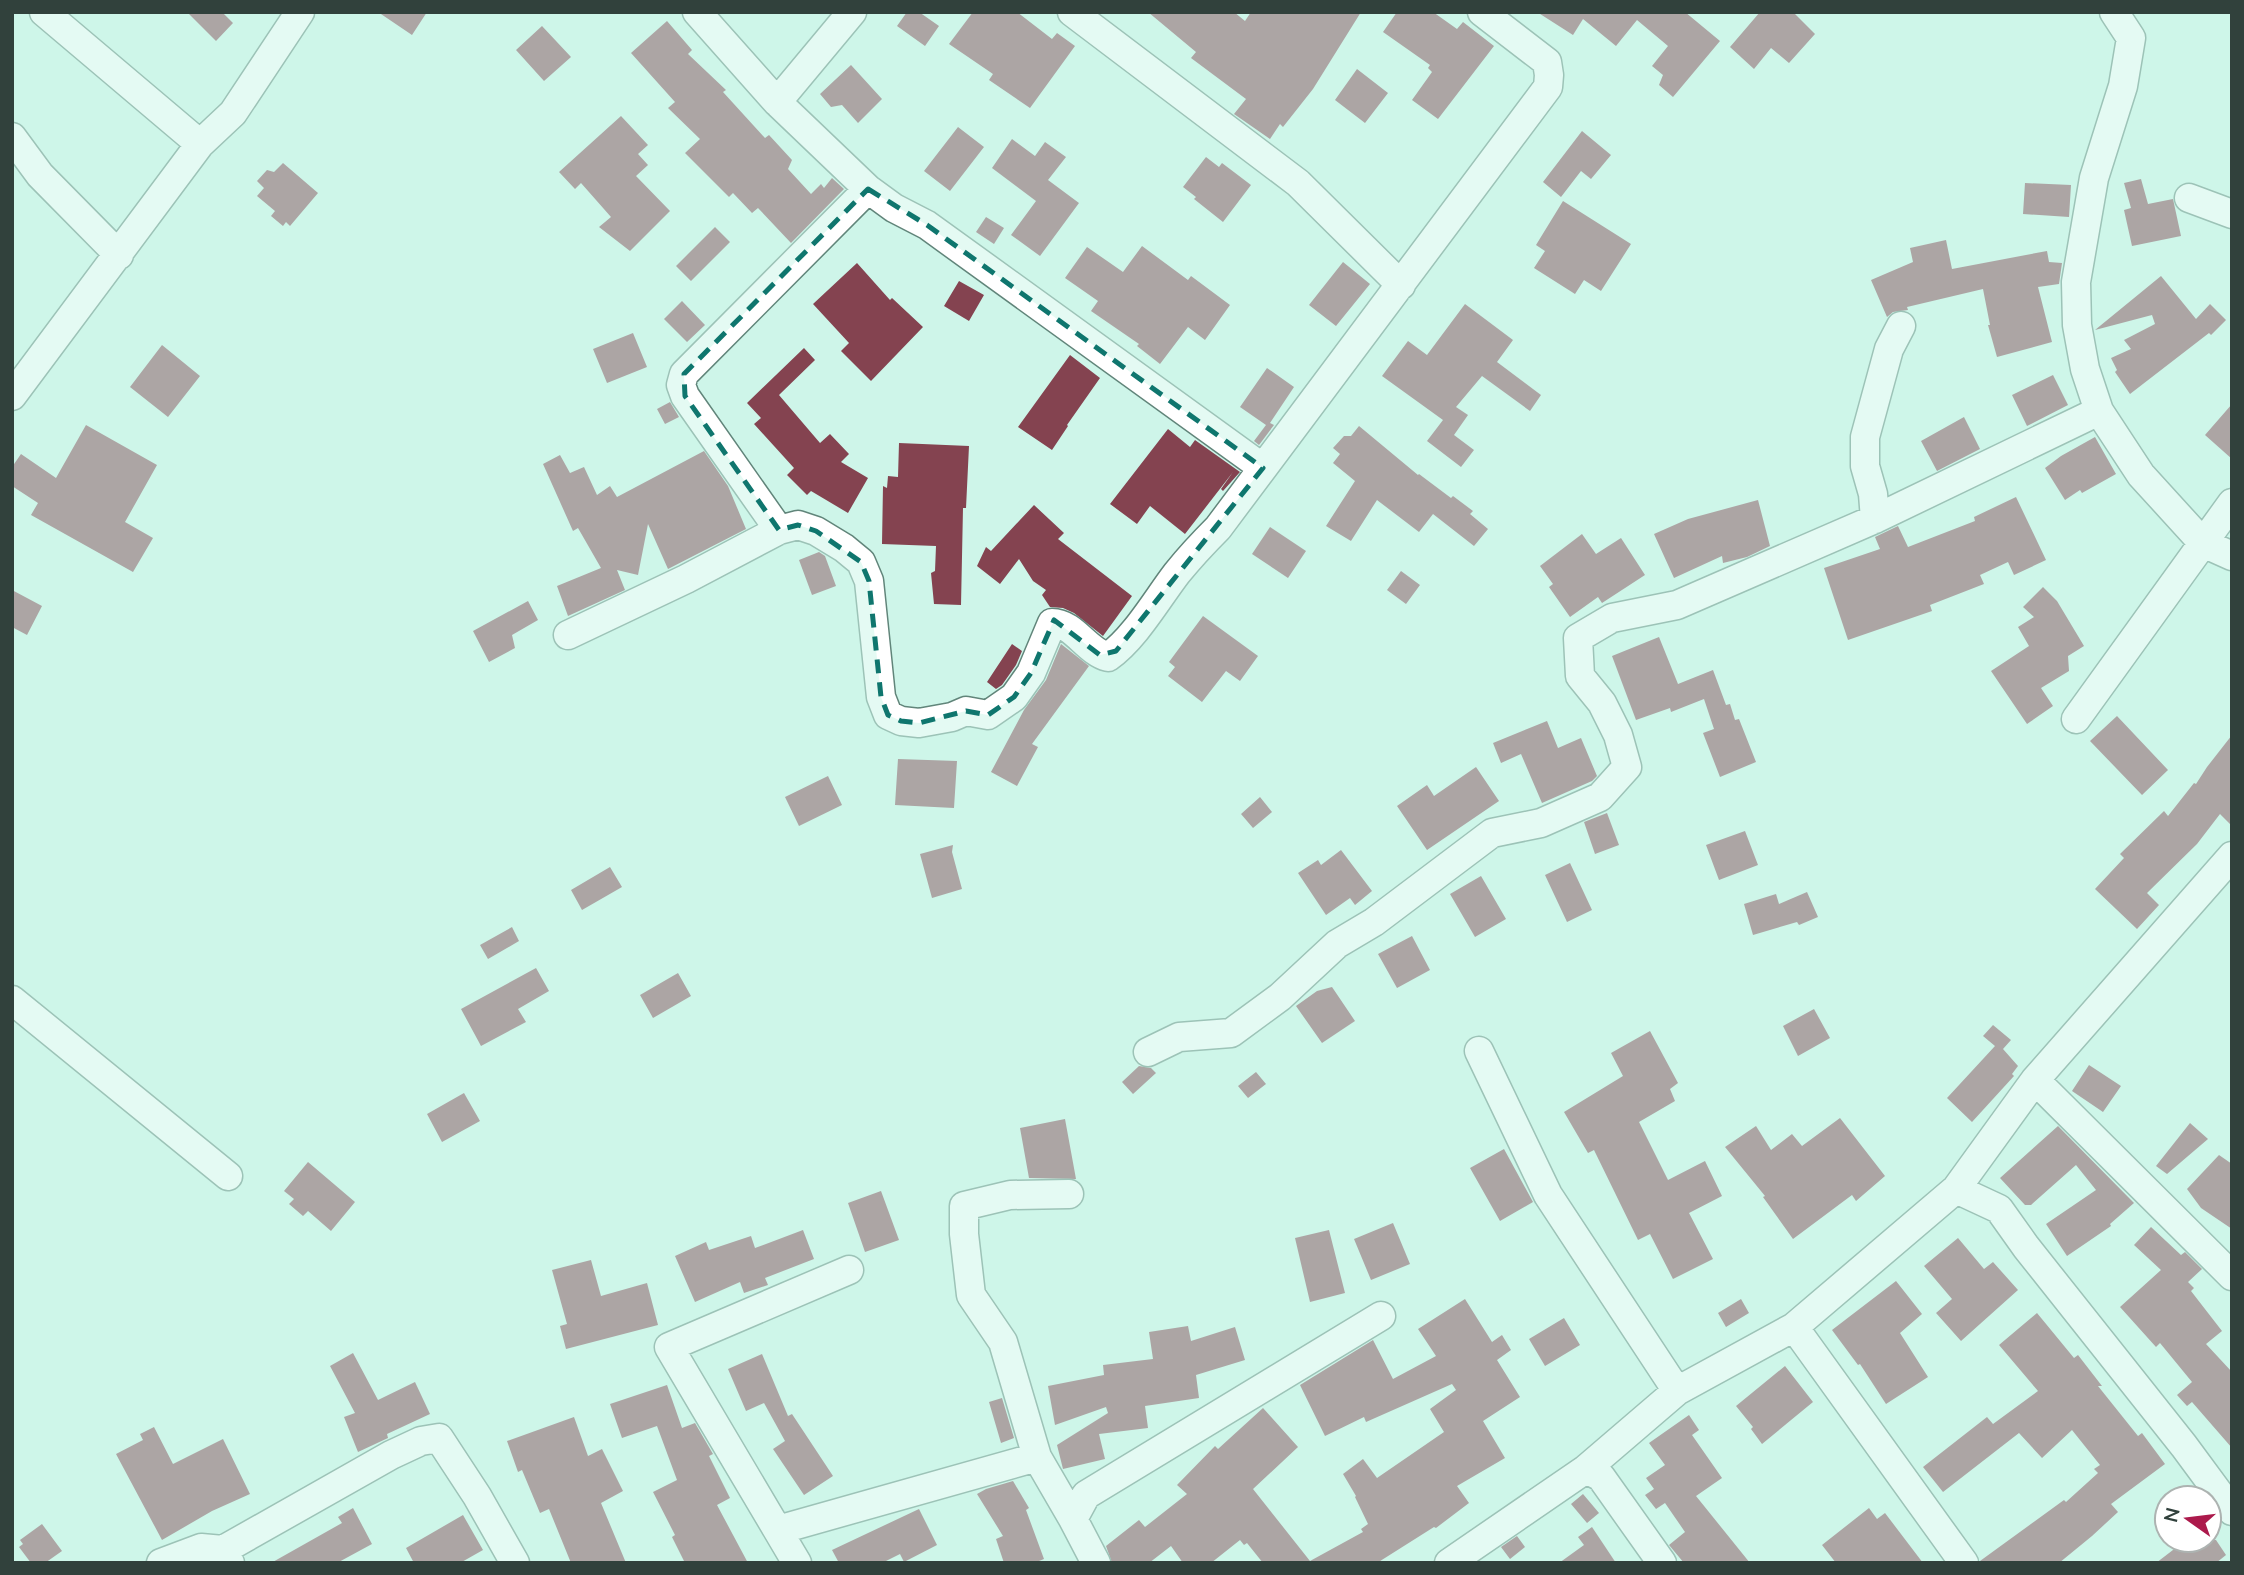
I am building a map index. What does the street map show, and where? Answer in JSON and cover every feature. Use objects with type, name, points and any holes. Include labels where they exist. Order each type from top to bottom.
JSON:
[{"type":"street","points":[[44,12],[200,144]]},
{"type":"street","points":[[12,396],[200,144],[233,113],[300,12]]},
{"type":"street","points":[[697,12],[777,102],[868,189],[894,208],[927,225],[1263,468]]},
{"type":"street","points":[[777,102],[852,12]]},
{"type":"street","points":[[1072,12],[1297,183],[1401,285]]},
{"type":"street","points":[[2114,12],[2131,38],[2123,86],[2094,178],[2076,282],[2077,325],[2085,369],[2099,411],[2141,475],[2203,543],[2232,556]]},
{"type":"street","points":[[568,635],[686,579],[779,530],[798,525],[816,531],[861,562],[869,581],[881,698],[888,715],[901,721],[919,723],[952,717],[966,711],[988,715],[1014,697],[1031,673],[1052,623],[1059,623],[1100,655],[1108,657],[1144,618],[1179,570],[1218,528],[1548,87],[1547,62],[1489,14]]},
{"type":"street","points":[[12,137],[40,175],[119,255]]},
{"type":"street","points":[[779,530],[685,396],[681,385],[684,373],[868,189]]},
{"type":"street","points":[[2189,198],[2232,214]]},
{"type":"street","points":[[1875,519],[1873,494],[1865,466],[1866,437],[1889,349],[1901,327]]},
{"type":"street","points":[[1148,1052],[1179,1037],[1231,1033],[1280,997],[1337,944],[1374,922],[1492,833],[1541,823],[1600,797],[1627,767],[1618,736],[1602,703],[1580,676],[1578,638],[1612,618],[1677,605],[1875,519],[2099,411]]},
{"type":"street","points":[[2076,719],[2232,503]]},
{"type":"street","points":[[1449,1563],[1586,1469],[1677,1391],[1794,1327],[1956,1189],[2035,1080],[2232,856]]},
{"type":"street","points":[[12,1000],[228,1176]]},
{"type":"street","points":[[1479,1051],[1548,1195],[1677,1391]]},
{"type":"street","points":[[2035,1080],[2232,1276]]},
{"type":"street","points":[[1956,1189],[1999,1209],[2227,1495]]},
{"type":"street","points":[[1069,1194],[1010,1195],[964,1206],[964,1234],[971,1295],[1003,1342],[1037,1457],[1096,1563]]},
{"type":"street","points":[[797,1563],[669,1347],[849,1270]]},
{"type":"street","points":[[1073,1519],[1086,1495],[1381,1316]]},
{"type":"street","points":[[1794,1327],[1964,1563]]},
{"type":"street","points":[[161,1563],[201,1548],[226,1557],[391,1455],[421,1440],[439,1438],[477,1496],[515,1563]]},
{"type":"street","points":[[778,1530],[1037,1457]]},
{"type":"street","points":[[1586,1469],[1601,1477],[1662,1563]]},
{"type":"highlighted area","points":[[868,189],[927,225],[1263,468],[1116,651],[1100,655],[1054,620],[1031,673],[1014,697],[988,715],[966,711],[919,723],[901,721],[888,715],[881,697],[869,581],[861,562],[816,531],[798,525],[779,530],[685,396],[684,374]]},
{"type":"building","points":[[187,12],[222,12],[233,23],[216,41]]},
{"type":"building","points":[[378,12],[427,12],[412,35]]},
{"type":"building","points":[[907,12],[919,12],[939,26],[925,46],[897,26]]},
{"type":"building","points":[[973,12],[1017,12],[1052,39],[1057,33],[1075,46],[1030,108],[989,80],[993,74],[949,44]]},
{"type":"building","points":[[1148,12],[1234,12],[1245,21],[1251,12],[1361,12],[1313,89],[1283,127],[1280,124],[1270,139],[1234,114],[1246,99],[1191,58],[1196,52]]},
{"type":"building","points":[[1397,12],[1433,12],[1457,29],[1463,22],[1494,46],[1438,119],[1412,100],[1432,72],[1428,68],[1430,65],[1383,32]]},
{"type":"building","points":[[1537,12],[1685,12],[1720,41],[1673,97],[1659,85],[1663,75],[1652,66],[1668,46],[1637,20],[1616,46],[1583,19],[1573,35]]},
{"type":"building","points":[[1760,12],[1793,12],[1815,34],[1789,63],[1771,48],[1754,69],[1730,47]]},
{"type":"building","points":[[667,21],[692,50],[688,54],[726,90],[723,92],[765,138],[769,135],[792,160],[788,169],[811,194],[821,184],[824,188],[832,178],[844,189],[791,243],[758,208],[752,213],[733,193],[729,197],[685,153],[700,139],[668,108],[675,102],[631,53]]},
{"type":"building","points":[[542,26],[571,57],[544,81],[516,50]]},
{"type":"building","points":[[851,65],[882,99],[858,123],[842,105],[831,107],[820,94]]},
{"type":"building","points":[[1357,69],[1388,93],[1365,123],[1335,100]]},
{"type":"building","points":[[621,116],[648,145],[638,154],[648,165],[636,176],[670,211],[630,251],[599,227],[611,217],[581,183],[575,189],[559,172]]},
{"type":"building","points":[[958,127],[984,147],[950,191],[924,171]]},
{"type":"building","points":[[1582,131],[1611,155],[1591,179],[1581,171],[1561,197],[1543,182]]},
{"type":"building","points":[[1012,139],[1035,156],[1045,142],[1066,157],[1048,180],[1079,203],[1040,256],[1011,235],[1036,201],[992,168]]},
{"type":"building","points":[[1206,157],[1219,167],[1222,163],[1251,185],[1223,222],[1183,187]]},
{"type":"building","points":[[283,163],[318,193],[290,226],[286,222],[283,226],[271,216],[275,211],[257,196],[264,188],[257,181],[267,170],[274,172]]},
{"type":"building","points":[[2141,179],[2148,204],[2173,199],[2181,236],[2132,246],[2124,210],[2131,208],[2124,183]]},
{"type":"building","points":[[2025,183],[2071,185],[2069,217],[2023,214]]},
{"type":"building","points":[[1563,201],[1631,244],[1601,291],[1584,280],[1575,294],[1534,268],[1545,251],[1536,245]]},
{"type":"building","points":[[986,217],[1004,228],[994,244],[976,232]]},
{"type":"building","points":[[715,227],[730,242],[691,281],[676,266]]},
{"type":"building","points":[[1946,240],[1952,269],[2047,251],[2049,262],[2062,263],[2059,284],[2038,287],[2052,342],[1997,357],[1988,325],[1983,289],[1907,307],[1908,310],[1893,312],[1887,317],[1871,280],[1913,262],[1910,248]]},
{"type":"building","points":[[1142,246],[1188,280],[1191,276],[1230,305],[1205,340],[1188,327],[1160,364],[1137,346],[1139,344],[1091,311],[1098,301],[1065,278],[1087,247],[1123,272]]},
{"type":"building","points":[[1343,262],[1370,284],[1336,326],[1309,305]]},
{"type":"building","points":[[857,263],[890,300],[892,298],[923,327],[871,381],[841,351],[849,343],[813,304]]},
{"type":"building","points":[[2161,276],[2196,319],[2210,304],[2226,320],[2211,335],[2209,333],[2130,394],[2115,372],[2117,370],[2111,358],[2131,349],[2124,340],[2155,324],[2152,315],[2095,330]]},
{"type":"building","points":[[959,281],[984,295],[969,321],[944,306]]},
{"type":"building","points":[[682,301],[705,325],[687,342],[664,319]]},
{"type":"building","points":[[1465,304],[1513,340],[1497,362],[1541,395],[1530,411],[1482,376],[1456,407],[1468,415],[1454,435],[1474,450],[1461,467],[1427,441],[1443,420],[1382,376],[1408,341],[1427,355]]},
{"type":"building","points":[[633,333],[647,367],[607,383],[593,349]]},
{"type":"building","points":[[162,345],[200,376],[168,417],[130,387]]},
{"type":"building","points":[[804,348],[815,360],[779,395],[820,443],[830,434],[849,454],[841,462],[868,478],[848,513],[811,491],[807,495],[787,475],[794,468],[754,424],[761,418],[747,403]]},
{"type":"building","points":[[1070,355],[1100,378],[1052,450],[1018,427]]},
{"type":"building","points":[[1267,368],[1294,387],[1270,423],[1274,425],[1259,445],[1254,441],[1266,425],[1240,407]]},
{"type":"building","points":[[2053,375],[2068,405],[2027,426],[2012,395]]},
{"type":"building","points":[[670,402],[679,417],[665,424],[657,409]]},
{"type":"building","points":[[2232,404],[2232,459],[2205,435]]},
{"type":"building","points":[[1964,417],[1980,449],[1937,471],[1921,441]]},
{"type":"building","points":[[86,425],[157,465],[125,522],[153,538],[133,572],[31,515],[38,503],[12,486],[12,467],[21,454],[56,478]]},
{"type":"building","points":[[1359,426],[1418,475],[1473,511],[1470,514],[1488,529],[1474,546],[1433,514],[1419,532],[1377,500],[1351,541],[1326,526],[1355,481],[1333,463],[1340,454],[1333,448],[1344,436],[1351,436]]},
{"type":"building","points":[[1168,429],[1190,447],[1195,440],[1240,472],[1223,491],[1221,489],[1233,472],[1185,534],[1150,506],[1137,524],[1110,504]]},
{"type":"building","points":[[2095,437],[2116,474],[2065,500],[2045,468]]},
{"type":"building","points":[[899,443],[969,446],[966,508],[963,508],[961,605],[934,604],[931,573],[935,571],[936,546],[882,544],[883,486],[887,488],[888,476],[898,477]]},
{"type":"building","points":[[704,451],[728,486],[746,529],[668,569],[648,524],[638,575],[617,570],[625,590],[568,616],[557,586],[601,568],[578,528],[573,531],[543,464],[560,455],[570,473],[584,467],[597,495],[610,486],[617,497]]},
{"type":"building","points":[[2016,497],[2046,560],[2014,575],[2008,562],[1980,575],[1984,584],[1930,605],[1932,611],[1848,640],[1824,568],[1880,549],[1875,537],[1898,526],[1908,547],[1975,521],[1974,517]]},
{"type":"building","points":[[1758,500],[1770,546],[1747,557],[1723,563],[1722,556],[1674,578],[1654,534],[1688,519]]},
{"type":"building","points":[[1034,505],[1064,533],[1058,539],[1132,596],[1103,636],[1074,613],[1063,608],[1050,607],[1042,595],[1046,590],[1033,581],[1019,559],[1000,584],[977,566],[986,547],[991,551]]},
{"type":"building","points":[[1270,527],[1306,551],[1288,578],[1252,554]]},
{"type":"building","points":[[1582,534],[1596,554],[1621,538],[1645,575],[1602,603],[1598,597],[1570,617],[1549,587],[1553,584],[1540,566]]},
{"type":"building","points":[[819,552],[825,556],[836,586],[812,595],[799,560]]},
{"type":"building","points":[[1401,571],[1420,585],[1406,604],[1387,590]]},
{"type":"building","points":[[2043,587],[2057,601],[2084,646],[2068,656],[2069,671],[2041,688],[2053,706],[2027,724],[1991,671],[2029,646],[2018,627],[2034,617],[2023,607]]},
{"type":"building","points":[[12,590],[42,606],[27,635],[12,627]]},
{"type":"building","points":[[528,601],[538,620],[512,635],[515,648],[489,662],[473,631]]},
{"type":"building","points":[[1203,616],[1258,656],[1240,681],[1226,671],[1202,702],[1168,676],[1175,667],[1169,662]]},
{"type":"building","points":[[1659,637],[1678,684],[1713,670],[1726,705],[1730,704],[1735,720],[1739,719],[1756,762],[1720,777],[1703,733],[1714,729],[1704,699],[1671,712],[1670,708],[1636,720],[1612,656]]},
{"type":"building","points":[[1012,644],[1022,651],[1016,665],[996,689],[987,682]]},
{"type":"building","points":[[1061,644],[1089,666],[1032,744],[1038,747],[1017,786],[991,772],[1024,710],[1046,680]]},
{"type":"building","points":[[2117,716],[2168,770],[2142,795],[2090,741]]},
{"type":"building","points":[[1547,721],[1558,748],[1581,738],[1597,776],[1592,781],[1542,803],[1521,754],[1501,763],[1493,743]]},
{"type":"building","points":[[2232,735],[2232,826],[2220,814],[2197,844],[2147,893],[2159,905],[2137,929],[2095,889],[2124,858],[2120,854],[2164,811],[2168,816],[2194,783],[2196,784]]},
{"type":"building","points":[[898,759],[957,761],[954,808],[895,805]]},
{"type":"building","points":[[1476,767],[1499,801],[1427,850],[1397,806],[1427,785],[1434,796]]},
{"type":"building","points":[[828,776],[842,805],[799,826],[785,797]]},
{"type":"building","points":[[1260,797],[1272,812],[1253,828],[1241,814]]},
{"type":"building","points":[[1607,813],[1619,845],[1595,854],[1584,822]]},
{"type":"building","points":[[1745,831],[1758,865],[1719,880],[1706,845]]},
{"type":"building","points":[[953,845],[952,852],[962,889],[932,898],[920,854]]},
{"type":"building","points":[[1341,850],[1372,891],[1355,905],[1350,898],[1326,915],[1298,873],[1318,860],[1321,865]]},
{"type":"building","points":[[1570,863],[1592,910],[1567,922],[1545,875]]},
{"type":"building","points":[[610,867],[622,887],[582,910],[571,890]]},
{"type":"building","points":[[1481,876],[1506,919],[1475,937],[1450,894]]},
{"type":"building","points":[[1807,892],[1818,917],[1799,925],[1797,922],[1753,935],[1744,904],[1776,894],[1779,904]]},
{"type":"building","points":[[512,927],[519,941],[488,959],[480,945]]},
{"type":"building","points":[[1412,936],[1430,970],[1397,988],[1378,954]]},
{"type":"building","points":[[536,968],[549,991],[518,1009],[526,1022],[481,1046],[461,1009]]},
{"type":"building","points":[[678,973],[691,996],[653,1018],[640,995]]},
{"type":"building","points":[[1332,987],[1355,1021],[1322,1043],[1296,1006],[1317,991]]},
{"type":"building","points":[[1814,1009],[1830,1038],[1798,1056],[1783,1026]]},
{"type":"building","points":[[1993,1025],[2011,1040],[2003,1049],[2018,1066],[2012,1074],[2014,1076],[1972,1122],[1947,1098],[1995,1046],[1983,1036]]},
{"type":"building","points":[[1650,1031],[1678,1083],[1670,1089],[1675,1101],[1639,1122],[1668,1180],[1705,1161],[1722,1196],[1689,1213],[1713,1259],[1673,1279],[1650,1234],[1638,1240],[1594,1150],[1588,1153],[1564,1112],[1623,1076],[1611,1053]]},
{"type":"building","points":[[2089,1065],[2121,1086],[2103,1112],[2072,1091]]},
{"type":"building","points":[[1139,1066],[1151,1068],[1156,1073],[1133,1094],[1122,1082]]},
{"type":"building","points":[[1256,1072],[1266,1084],[1248,1098],[1238,1086]]},
{"type":"building","points":[[464,1093],[480,1121],[442,1142],[427,1114]]},
{"type":"building","points":[[1840,1118],[1885,1176],[1856,1201],[1852,1195],[1793,1239],[1763,1197],[1765,1196],[1725,1147],[1756,1126],[1771,1150],[1792,1134],[1802,1146]]},
{"type":"building","points":[[1065,1119],[1076,1179],[1029,1178],[1020,1128]]},
{"type":"building","points":[[2190,1123],[2208,1139],[2167,1174],[2156,1166]]},
{"type":"building","points":[[2058,1126],[2134,1203],[2110,1224],[2111,1226],[2067,1256],[2046,1224],[2096,1190],[2076,1165],[2031,1205],[2025,1205],[2000,1178]]},
{"type":"building","points":[[1504,1149],[1533,1202],[1500,1221],[1470,1168]]},
{"type":"building","points":[[2219,1155],[2232,1164],[2232,1229],[2201,1208],[2187,1189]]},
{"type":"building","points":[[308,1162],[355,1202],[331,1231],[308,1211],[303,1216],[289,1204],[294,1199],[284,1191]]},
{"type":"building","points":[[881,1191],[899,1240],[865,1252],[848,1203]]},
{"type":"building","points":[[1393,1223],[1410,1264],[1371,1280],[1354,1239]]},
{"type":"building","points":[[2151,1227],[2181,1255],[2185,1252],[2202,1269],[2188,1282],[2194,1288],[2191,1291],[2222,1331],[2206,1344],[2232,1372],[2232,1448],[2192,1402],[2187,1406],[2177,1395],[2192,1382],[2160,1343],[2156,1347],[2120,1307],[2161,1270],[2134,1245]]},
{"type":"building","points":[[803,1230],[814,1259],[765,1278],[768,1285],[744,1293],[740,1282],[695,1302],[675,1256],[706,1242],[709,1250],[751,1236],[755,1248]]},
{"type":"building","points":[[1329,1230],[1345,1293],[1310,1302],[1295,1238]]},
{"type":"building","points":[[1958,1238],[1984,1269],[1993,1262],[2018,1290],[1961,1341],[1936,1313],[1952,1299],[1924,1266]]},
{"type":"building","points":[[591,1260],[601,1296],[647,1283],[658,1325],[566,1349],[560,1326],[567,1324],[552,1270]]},
{"type":"building","points":[[1896,1281],[1922,1314],[1900,1333],[1928,1377],[1886,1404],[1860,1364],[1858,1365],[1832,1330]]},
{"type":"building","points":[[1465,1299],[1492,1342],[1502,1335],[1511,1350],[1497,1360],[1520,1397],[1483,1421],[1505,1458],[1457,1486],[1469,1503],[1436,1528],[1377,1563],[1263,1563],[1247,1543],[1244,1545],[1240,1540],[1211,1563],[1183,1563],[1171,1546],[1149,1563],[1112,1563],[1106,1546],[1139,1520],[1145,1527],[1187,1494],[1177,1485],[1215,1446],[1218,1449],[1263,1408],[1298,1447],[1253,1489],[1310,1561],[1363,1532],[1361,1529],[1368,1524],[1343,1474],[1363,1459],[1377,1478],[1444,1432],[1430,1409],[1456,1390],[1452,1384],[1366,1422],[1364,1417],[1325,1436],[1300,1385],[1373,1340],[1393,1379],[1436,1356],[1418,1329]]},
{"type":"building","points":[[1741,1299],[1749,1313],[1726,1327],[1718,1313]]},
{"type":"building","points":[[2037,1313],[2074,1358],[2078,1355],[2102,1386],[2098,1386],[2138,1436],[2142,1433],[2165,1464],[2111,1504],[2118,1512],[2059,1563],[1980,1563],[2064,1500],[2066,1502],[2098,1473],[2094,1469],[2100,1465],[2072,1430],[2042,1458],[2019,1433],[1943,1492],[1923,1467],[1987,1417],[1993,1424],[2038,1391],[1999,1345]]},
{"type":"building","points":[[1564,1318],[1580,1345],[1545,1366],[1529,1339]]},
{"type":"building","points":[[1188,1326],[1191,1341],[1235,1327],[1245,1360],[1196,1375],[1199,1398],[1145,1406],[1148,1428],[1099,1434],[1105,1459],[1063,1469],[1057,1445],[1108,1413],[1106,1407],[1055,1425],[1048,1386],[1104,1375],[1103,1365],[1153,1359],[1149,1332]]},
{"type":"building","points":[[353,1353],[378,1400],[415,1382],[430,1414],[387,1434],[388,1438],[358,1452],[344,1417],[355,1413],[330,1366]]},
{"type":"building","points":[[762,1354],[788,1416],[792,1414],[833,1476],[804,1495],[773,1449],[785,1441],[764,1403],[746,1411],[728,1369]]},
{"type":"building","points":[[1785,1366],[1813,1402],[1762,1444],[1751,1429],[1753,1427],[1736,1406]]},
{"type":"building","points":[[667,1385],[682,1428],[695,1423],[713,1454],[709,1456],[730,1498],[717,1505],[748,1563],[685,1563],[672,1537],[675,1535],[653,1492],[677,1480],[657,1426],[622,1438],[610,1404]]},
{"type":"building","points":[[1002,1398],[1014,1438],[1001,1443],[989,1402]]},
{"type":"building","points":[[1689,1415],[1699,1430],[1692,1435],[1722,1478],[1696,1496],[1750,1563],[1684,1563],[1669,1545],[1685,1532],[1665,1503],[1656,1509],[1645,1495],[1654,1489],[1646,1478],[1665,1465],[1649,1443]]},
{"type":"building","points":[[574,1417],[588,1456],[602,1449],[623,1491],[601,1503],[626,1563],[571,1563],[549,1509],[540,1513],[522,1470],[518,1472],[507,1441]]},
{"type":"building","points":[[154,1427],[173,1464],[223,1439],[250,1494],[212,1511],[162,1540],[116,1454],[143,1440],[140,1434]]},
{"type":"building","points":[[1013,1481],[1029,1508],[1026,1510],[1044,1559],[1034,1563],[1004,1563],[996,1539],[1003,1536],[977,1494]]},
{"type":"building","points":[[1583,1494],[1599,1513],[1587,1523],[1571,1504]]},
{"type":"building","points":[[353,1508],[372,1544],[337,1563],[271,1563],[342,1523],[338,1517]]},
{"type":"building","points":[[1869,1508],[1877,1519],[1885,1513],[1923,1563],[1836,1563],[1822,1545]]},
{"type":"building","points":[[919,1509],[937,1545],[904,1562],[900,1554],[882,1563],[839,1563],[832,1550]]},
{"type":"building","points":[[463,1515],[483,1550],[460,1563],[414,1563],[406,1548]]},
{"type":"building","points":[[42,1524],[62,1551],[45,1563],[31,1563],[19,1547],[23,1544],[20,1540]]},
{"type":"building","points":[[1592,1527],[1616,1563],[1559,1563],[1584,1545],[1578,1537]]},
{"type":"building","points":[[1517,1536],[1525,1547],[1510,1559],[1501,1547]]},
{"type":"building","points":[[2223,1550],[2226,1555],[2216,1563],[2156,1563],[2168,1554],[2223,1554]]}]
